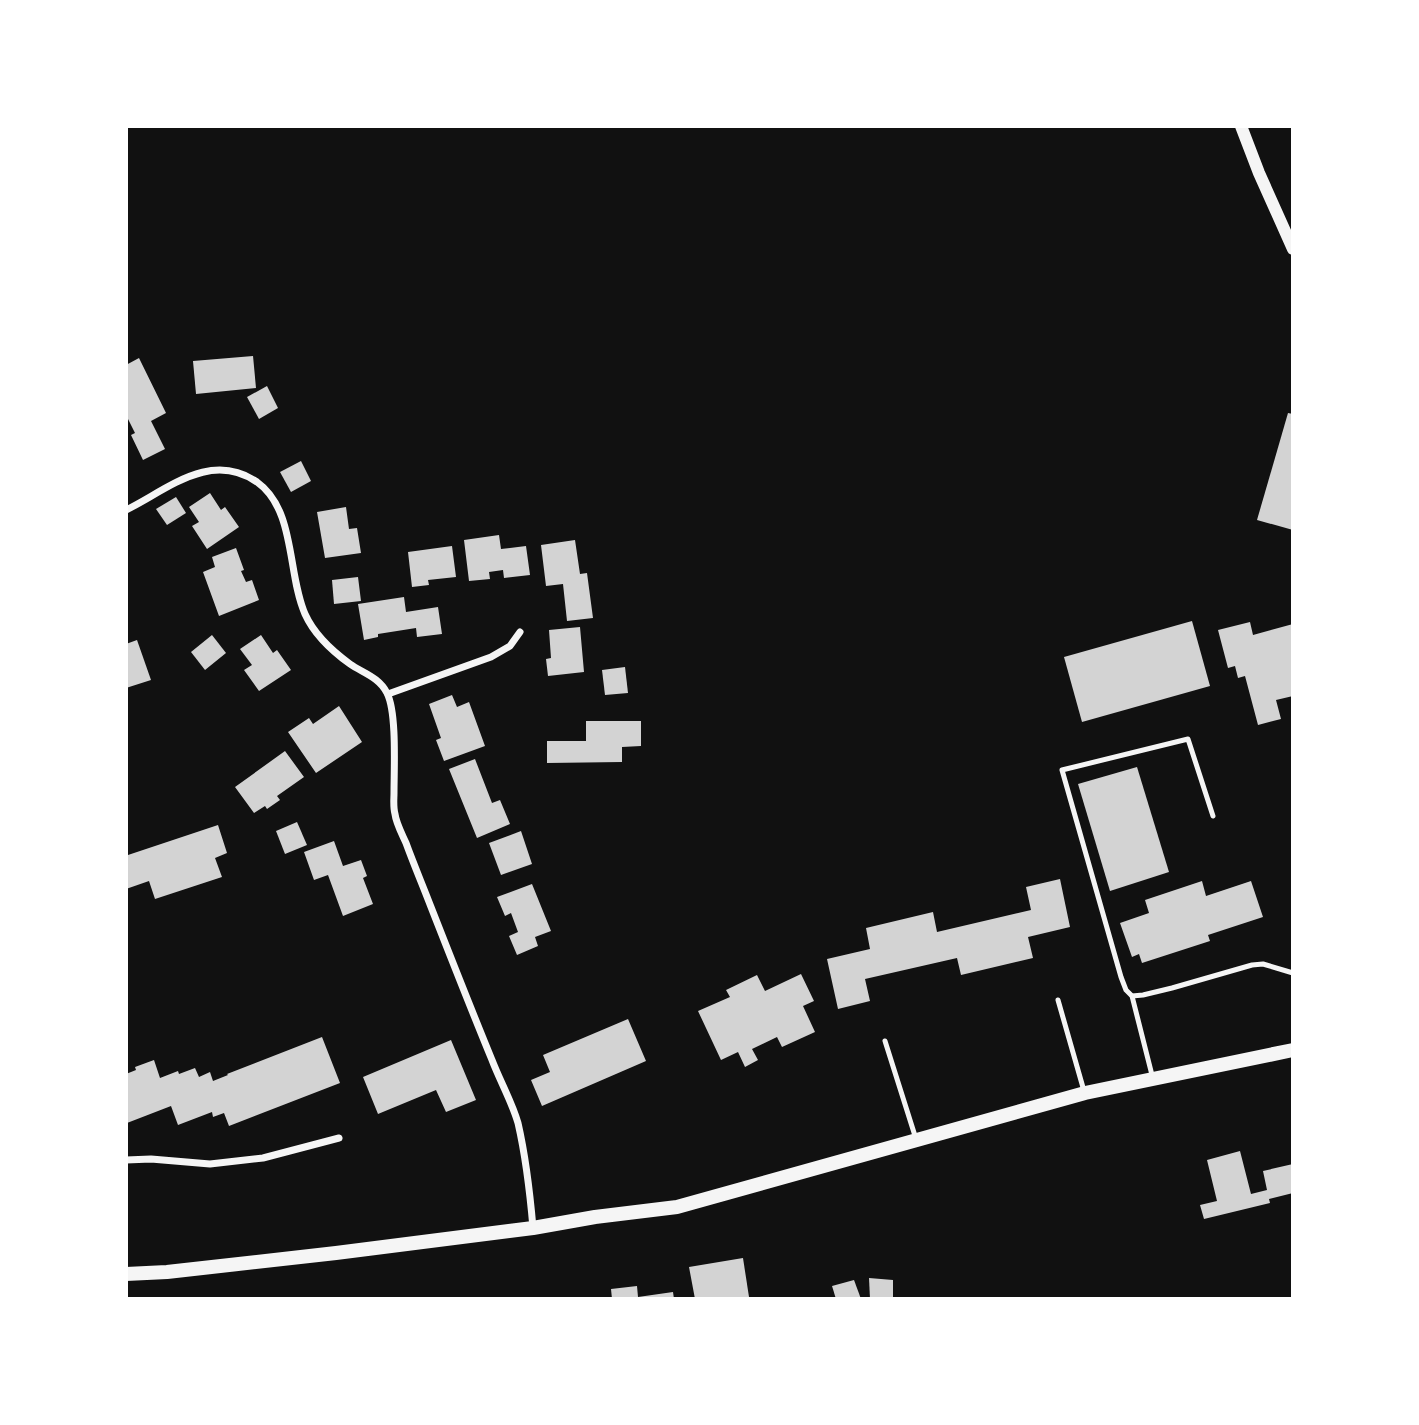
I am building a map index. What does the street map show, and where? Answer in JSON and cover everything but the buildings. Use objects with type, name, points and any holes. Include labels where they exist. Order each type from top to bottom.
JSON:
[{"type":"main road","points":[[126,1275],[323,1254],[677,1207],[1085,1093],[1293,1051]]},
{"type":"street","points":[[1241,126],[1293,249]]},
{"type":"street","points":[[126,510],[171,484],[202,472],[225,471],[243,475],[258,483],[281,513],[297,592],[305,615],[324,642],[351,665],[381,684],[388,694],[393,716],[395,814],[517,1121],[530,1186],[533,1228]]},
{"type":"street","points":[[388,694],[491,657],[510,646],[520,632]]},
{"type":"street","points":[[126,1160],[210,1164],[263,1158],[339,1138]]},
{"type":"lane","points":[[1153,1079],[1132,996],[1126,990],[1121,977],[1062,770],[1188,739],[1213,816]]},
{"type":"lane","points":[[1132,996],[1252,965],[1264,964],[1293,973]]},
{"type":"lane","points":[[1058,1000],[1085,1093]]},
{"type":"lane","points":[[885,1041],[916,1139]]}]
